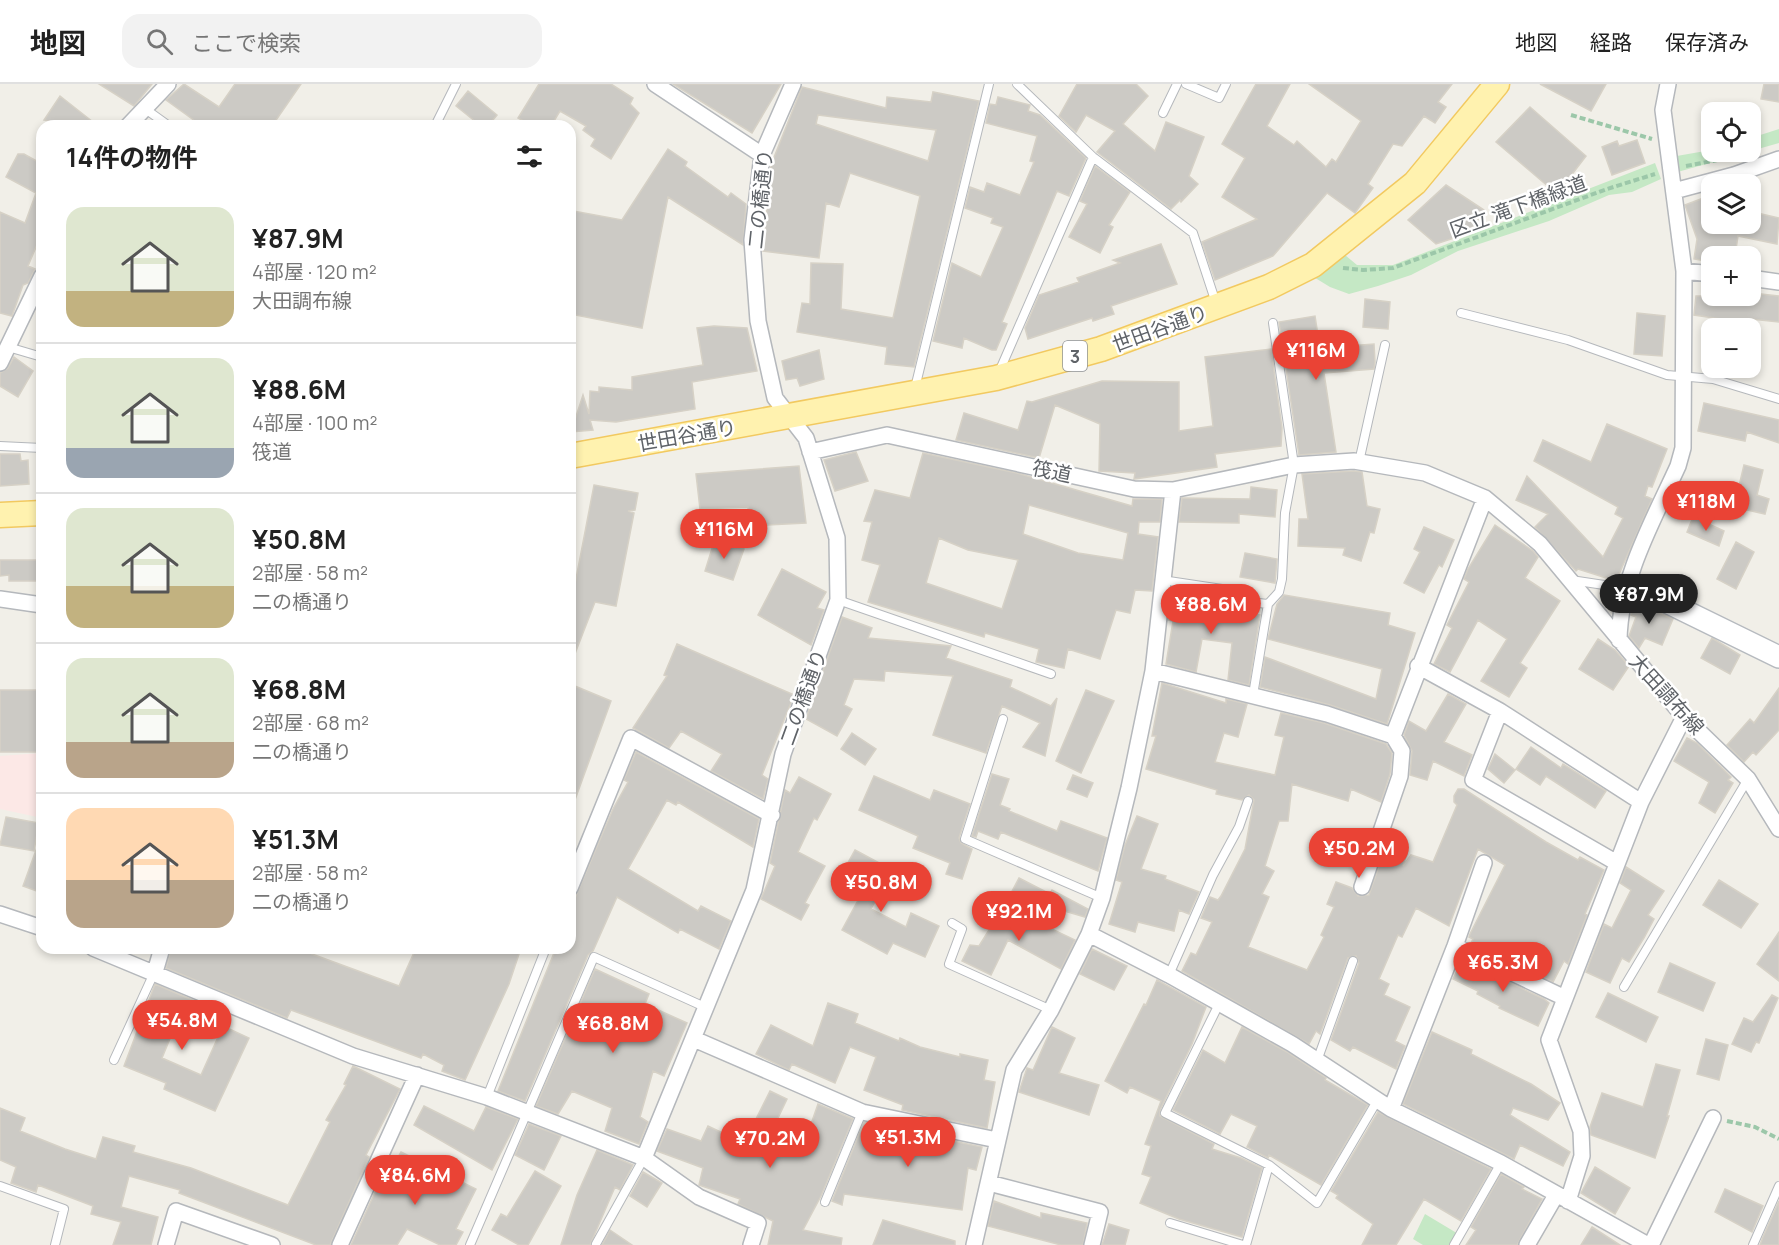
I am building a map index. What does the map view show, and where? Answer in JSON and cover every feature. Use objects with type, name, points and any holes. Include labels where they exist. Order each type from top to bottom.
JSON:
[{"type":"main road","name":"世田谷通り","points":[[576,455],[996,378],[1101,349],[1269,287],[1313,265],[1415,183],[1497,84]]},
{"type":"main road","points":[[0,515],[36,513]]},
{"type":"street","points":[[134,120],[168,84]]},
{"type":"street","points":[[655,84],[762,155]]},
{"type":"street","name":"二の橋通り","points":[[644,1158],[754,890],[772,815],[783,754],[838,600],[837,538],[806,438],[775,398],[758,321],[752,240],[762,155],[793,84]]},
{"type":"street","points":[[1619,640],[1619,615],[1626,588],[1681,458],[1684,271],[1663,110],[1668,84]]},
{"type":"street","points":[[1674,191],[1734,175],[1779,159]]},
{"type":"street","points":[[1684,271],[1701,273]]},
{"type":"street","points":[[1761,280],[1779,282]]},
{"type":"street","points":[[0,363],[36,289]]},
{"type":"street","name":"筏道","points":[[810,452],[886,435],[1134,489],[1173,490],[1294,465]]},
{"type":"street","name":"大田調布線","points":[[1294,465],[1359,462],[1425,473],[1485,498],[1540,544],[1684,717],[1748,779],[1779,829]]},
{"type":"street","points":[[974,1245],[1014,1070],[1051,1010],[1089,934],[1102,898],[1153,670],[1173,490]]},
{"type":"street","points":[[1393,736],[1418,666],[1485,498]]},
{"type":"street","points":[[1626,588],[1642,590],[1779,657]]},
{"type":"street","points":[[0,599],[36,604]]},
{"type":"street","points":[[1418,666],[1500,711],[1641,802]]},
{"type":"street","points":[[1153,670],[1327,714],[1393,736],[1402,751],[1400,776],[1362,887]]},
{"type":"street","points":[[1500,711],[1473,780],[1617,863]]},
{"type":"street","points":[[1527,1245],[1562,1198],[1581,1156],[1581,1131],[1549,1040],[1641,802],[1684,717]]},
{"type":"street","points":[[576,873],[631,738],[772,815]]},
{"type":"street","points":[[1390,1109],[1455,946],[1484,863]]},
{"type":"street","points":[[0,914],[36,926]]},
{"type":"street","points":[[1089,934],[1220,1002],[1317,1060],[1390,1109],[1501,1163],[1649,1245],[1713,1118]]},
{"type":"street","points":[[1455,946],[1564,998]]},
{"type":"street","points":[[108,954],[353,1056],[487,1097],[644,1158],[699,1197],[758,1223],[751,1245]]},
{"type":"street","points":[[155,972],[160,954]]},
{"type":"street","points":[[694,1039],[862,1112],[997,1140]]},
{"type":"street","points":[[340,1245],[417,1075]]},
{"type":"street","points":[[989,1183],[1100,1212],[1092,1245]]},
{"type":"street","points":[[166,1245],[176,1211],[272,1245]]},
{"type":"lane","points":[[438,120],[456,84]]},
{"type":"lane","points":[[913,395],[989,84]]},
{"type":"lane","points":[[1017,84],[1093,157],[1193,233],[1218,307]]},
{"type":"lane","points":[[1162,113],[1177,84]]},
{"type":"lane","points":[[1186,84],[1219,98],[1226,84]]},
{"type":"lane","points":[[144,108],[161,120]]},
{"type":"lane","points":[[996,378],[1093,157]]},
{"type":"lane","points":[[1461,313],[1569,340],[1668,375],[1684,374],[1713,379],[1779,399]]},
{"type":"lane","points":[[1253,695],[1268,604],[1279,592],[1282,579],[1285,513],[1294,465],[1273,323]]},
{"type":"lane","points":[[1359,462],[1384,345]]},
{"type":"lane","points":[[8,347],[36,355]]},
{"type":"lane","points":[[0,446],[36,448]]},
{"type":"lane","points":[[1162,580],[1222,590],[1230,600],[1268,604]]},
{"type":"lane","points":[[1569,580],[1626,588]]},
{"type":"lane","points":[[838,600],[1051,674]]},
{"type":"lane","points":[[1003,719],[965,839],[1102,898]]},
{"type":"lane","points":[[1624,987],[1748,779]]},
{"type":"lane","points":[[1169,975],[1213,875],[1239,827],[1248,801]]},
{"type":"lane","points":[[952,923],[962,929],[949,964],[1051,1010]]},
{"type":"lane","points":[[487,1097],[544,954]]},
{"type":"lane","points":[[470,1245],[594,957],[706,1008]]},
{"type":"lane","points":[[1317,1060],[1353,961]]},
{"type":"lane","points":[[114,1060],[155,972]]},
{"type":"lane","points":[[1220,1002],[1165,1113],[1269,1165],[1317,1203],[1377,1101]]},
{"type":"lane","points":[[825,1202],[862,1112]]},
{"type":"lane","points":[[596,1244],[644,1158]]},
{"type":"lane","points":[[1454,1245],[1501,1163]]},
{"type":"lane","points":[[1170,1223],[1245,1245],[1269,1165]]},
{"type":"lane","points":[[0,1186],[64,1209],[55,1245]]},
{"type":"lane","points":[[1753,1245],[1779,1186]]},
{"type":"path","points":[[1570,115],[1667,143]]},
{"type":"path","name":"区立 滝下橋緑道","points":[[1313,265],[1363,270],[1393,268],[1607,189],[1670,170],[1708,162]]},
{"type":"path","points":[[1713,1118],[1755,1127],[1779,1139]]},
{"type":"shaded area","points":[[36,753],[36,817],[0,809],[0,756]]},
{"type":"green space","points":[[1779,129],[1779,143],[1761,148],[1761,135]]},
{"type":"green space","points":[[1701,152],[1701,162],[1713,162],[1674,173],[1671,157]]},
{"type":"green space","points":[[1655,163],[1661,179],[1632,192],[1609,195],[1549,221],[1458,251],[1411,275],[1378,286],[1349,294],[1330,287],[1312,276],[1345,255],[1357,265],[1393,265]]},
{"type":"green space","points":[[1425,1214],[1460,1235],[1454,1245],[1423,1245],[1413,1239]]},
{"type":"building","points":[[99,84],[152,84],[134,106]]},
{"type":"building","points":[[184,84],[219,107],[235,84],[301,84],[276,120],[194,120],[166,100]]},
{"type":"building","points":[[539,84],[611,84],[633,98],[630,104],[639,113],[611,159],[591,146],[595,139],[583,130],[586,126],[560,111],[555,120],[522,120],[518,118]]},
{"type":"building","points":[[673,84],[781,84],[752,133]]},
{"type":"building","points":[[1077,84],[1136,84],[1148,96],[1123,124],[1155,151],[1166,122],[1204,137],[1189,176],[1198,184],[1181,202],[1180,200],[1171,209],[1097,152],[1115,131],[1086,115],[1076,132],[1059,116]]},
{"type":"building","points":[[1256,84],[1290,84],[1267,126],[1294,145],[1297,141],[1326,167],[1332,159],[1336,162],[1361,121],[1309,84],[1452,84],[1438,102],[1446,107],[1435,123],[1424,116],[1402,146],[1393,144],[1368,184],[1373,188],[1355,213],[1327,193],[1273,256],[1215,280],[1202,242],[1257,219],[1222,197],[1245,158],[1222,144]]},
{"type":"building","points":[[1540,84],[1606,84],[1591,111]]},
{"type":"building","points":[[1764,84],[1779,84],[1779,102],[1761,99]]},
{"type":"building","points":[[802,87],[886,108],[887,97],[931,102],[933,92],[979,101],[914,367],[885,364],[887,347],[797,332],[802,303],[810,304],[811,263],[843,264],[841,309],[893,318],[920,196],[850,173],[839,207],[826,203],[819,258],[763,251],[771,165]],"holes":[[[818,115],[936,130],[928,161],[816,124]]]},
{"type":"building","points":[[468,91],[497,115],[493,120],[474,120],[456,106]]},
{"type":"building","points":[[60,96],[90,120],[44,120]]},
{"type":"building","points":[[998,97],[1030,105],[1028,111],[1040,115],[1086,158],[1069,196],[1057,191],[1002,322],[1007,324],[996,350],[964,338],[962,348],[933,341],[952,263],[981,277],[1003,227],[991,223],[993,218],[965,208],[970,187],[984,192],[987,183],[1020,195],[1034,162],[1030,161],[1037,136],[986,123],[990,104],[996,105]]},
{"type":"building","points":[[1530,107],[1586,156],[1557,194],[1496,142]]},
{"type":"building","points":[[1637,140],[1645,163],[1612,175],[1602,147],[1617,141],[1619,146]]},
{"type":"building","points":[[668,149],[687,162],[685,166],[728,197],[731,193],[746,204],[743,245],[668,197],[642,328],[576,315],[576,211],[622,220]]},
{"type":"building","points":[[18,154],[24,154],[36,161],[36,193],[6,177]]},
{"type":"building","points":[[1095,166],[1130,192],[1109,225],[1113,227],[1100,253],[1069,237],[1087,204],[1080,201]]},
{"type":"building","points":[[1446,185],[1484,210],[1469,233],[1436,244],[1408,220]]},
{"type":"building","points":[[36,193],[36,247],[28,266],[35,269],[28,283],[23,285],[12,316],[0,313],[0,212],[25,223]]},
{"type":"building","points":[[1701,199],[1701,234],[1761,234],[1761,214],[1779,218],[1777,244],[1738,236],[1736,246],[1701,246],[1701,260],[1694,259],[1697,239],[1685,205]]},
{"type":"building","points":[[1161,244],[1177,284],[1111,306],[1114,314],[1093,321],[1092,318],[1028,339],[1025,328],[1039,295],[1079,282],[1077,278],[1120,263],[1113,260]]},
{"type":"building","points":[[1761,294],[1779,296],[1779,322],[1761,320],[1761,318],[1714,318],[1694,315],[1696,296],[1701,296],[1701,306],[1761,306]]},
{"type":"building","points":[[1365,299],[1390,302],[1388,329],[1363,327]]},
{"type":"building","points":[[1637,313],[1665,316],[1662,356],[1634,354]]},
{"type":"building","points":[[1315,316],[1320,348],[1374,344],[1375,362],[1374,369],[1324,373],[1336,452],[1299,455],[1279,322]]},
{"type":"building","points":[[714,326],[747,328],[757,371],[692,382],[695,409],[616,422],[590,420],[593,430],[576,432],[576,417],[583,395],[589,414],[590,391],[599,392],[599,387],[632,390],[632,377],[703,365],[697,328]]},
{"type":"building","points":[[1271,349],[1282,428],[1281,446],[1215,454],[1217,467],[1134,479],[1135,473],[1099,471],[1100,424],[1055,405],[1039,458],[956,440],[964,413],[1018,430],[1027,401],[1032,402],[1102,381],[1179,382],[1179,431],[1213,426],[1205,357]]},
{"type":"building","points":[[819,350],[824,379],[800,386],[797,378],[786,380],[782,361]]},
{"type":"building","points":[[14,357],[33,371],[18,397],[0,386],[0,373],[8,368]]},
{"type":"building","points":[[1704,403],[1779,420],[1779,443],[1747,432],[1745,441],[1698,431]]},
{"type":"building","points":[[1607,424],[1667,449],[1652,487],[1648,486],[1645,496],[1652,499],[1616,581],[1578,569],[1576,571],[1535,527],[1548,514],[1516,500],[1527,476],[1603,557],[1623,518],[1615,514],[1618,507],[1534,461],[1543,440],[1591,462]]},
{"type":"building","points":[[856,452],[868,481],[835,491],[824,460]]},
{"type":"building","points":[[923,453],[1017,473],[1132,506],[1133,499],[1162,499],[1160,522],[1139,522],[1138,534],[1158,537],[1152,591],[1135,590],[1130,613],[1116,610],[1100,659],[1068,649],[1064,668],[1036,662],[1039,649],[985,633],[984,637],[868,602],[880,565],[862,560],[872,522],[864,521],[875,490],[910,498]],"holes":[[[1029,505],[1128,533],[1123,560],[1078,553],[1023,534]],[[939,538],[968,550],[1018,560],[1002,609],[926,583]]]},
{"type":"building","points":[[0,454],[20,454],[21,461],[28,460],[29,484],[0,486]]},
{"type":"building","points":[[1744,465],[1763,470],[1757,495],[1769,499],[1765,514],[1734,507]]},
{"type":"building","points":[[799,466],[806,523],[749,526],[748,507],[700,509],[696,474]]},
{"type":"building","points":[[1362,472],[1367,506],[1380,509],[1374,533],[1370,532],[1361,561],[1343,555],[1345,548],[1298,546],[1299,519],[1308,519],[1302,474]]},
{"type":"building","points":[[594,485],[638,493],[635,510],[628,511],[634,513],[616,606],[595,602],[576,651],[576,579]]},
{"type":"building","points":[[1251,487],[1277,490],[1275,517],[1239,514],[1239,523],[1179,522],[1182,498],[1250,499]]},
{"type":"building","points":[[1693,517],[1724,531],[1719,546],[1687,532]]},
{"type":"building","points":[[1495,525],[1533,551],[1538,557],[1525,578],[1560,601],[1520,663],[1527,668],[1509,697],[1481,681],[1507,639],[1478,620],[1450,672],[1434,664],[1452,628],[1447,625],[1469,582],[1464,579],[1468,569]]},
{"type":"building","points":[[1424,527],[1454,540],[1442,567],[1439,565],[1424,593],[1404,583],[1420,552],[1414,549]]},
{"type":"building","points":[[715,539],[744,549],[733,580],[705,571]]},
{"type":"building","points":[[1736,542],[1754,552],[1736,589],[1717,579]]},
{"type":"building","points":[[1245,553],[1277,559],[1275,583],[1240,577]]},
{"type":"building","points":[[0,560],[36,560],[36,581],[9,581],[9,575],[0,576]]},
{"type":"building","points":[[782,569],[826,592],[817,608],[824,610],[811,645],[758,615]]},
{"type":"building","points":[[1284,595],[1390,613],[1388,625],[1415,633],[1387,724],[1330,705],[1260,687],[1265,657],[1376,699],[1382,669],[1268,639],[1277,604]]},
{"type":"building","points":[[1171,596],[1225,603],[1230,606],[1229,612],[1260,615],[1249,685],[1228,680],[1232,643],[1202,639],[1196,672],[1166,664],[1173,621],[1168,620]]},
{"type":"building","points":[[1634,602],[1673,619],[1662,645],[1645,638],[1639,648],[1629,636],[1636,617],[1631,615]]},
{"type":"building","points":[[842,617],[872,628],[868,638],[951,646],[946,658],[1012,680],[1010,687],[1051,706],[1057,698],[1045,756],[1023,747],[1040,723],[1002,706],[986,753],[933,735],[953,676],[885,671],[884,681],[854,679],[844,705],[852,709],[837,736],[806,719]]},
{"type":"building","points":[[1712,638],[1740,655],[1730,674],[1701,658]]},
{"type":"building","points":[[1598,639],[1615,650],[1629,666],[1613,690],[1579,669]]},
{"type":"building","points":[[677,644],[794,695],[762,775],[768,779],[763,799],[711,771],[722,754],[681,731],[669,748],[633,728],[667,676],[664,675]]},
{"type":"building","points":[[1162,683],[1226,703],[1226,699],[1247,704],[1238,737],[1224,733],[1215,762],[1275,775],[1284,737],[1275,735],[1281,713],[1324,723],[1386,744],[1392,753],[1390,774],[1381,802],[1351,789],[1348,801],[1292,784],[1288,821],[1279,821],[1265,866],[1274,871],[1262,894],[1269,897],[1248,947],[1307,970],[1324,937],[1321,935],[1334,907],[1327,904],[1336,882],[1352,888],[1358,896],[1369,895],[1386,846],[1407,853],[1403,866],[1411,855],[1433,862],[1457,805],[1454,802],[1454,796],[1458,789],[1464,789],[1546,842],[1578,860],[1580,857],[1604,870],[1585,914],[1587,915],[1568,964],[1564,961],[1553,982],[1471,943],[1473,939],[1469,937],[1470,934],[1505,865],[1478,849],[1449,926],[1416,908],[1402,937],[1398,935],[1379,979],[1389,984],[1384,995],[1410,1007],[1395,1041],[1405,1046],[1396,1069],[1353,1047],[1350,1051],[1331,1040],[1359,963],[1356,956],[1348,958],[1320,1034],[1316,1031],[1309,1044],[1182,971],[1191,953],[1196,955],[1212,922],[1201,918],[1210,897],[1218,900],[1221,896],[1245,849],[1254,800],[1249,795],[1242,800],[1216,794],[1217,790],[1146,769],[1156,736],[1152,736]]},
{"type":"building","points":[[576,686],[611,701],[576,797]]},
{"type":"building","points":[[1779,688],[1779,730],[1756,755],[1753,752],[1744,762],[1727,745],[1750,719],[1754,723]]},
{"type":"building","points":[[0,690],[36,690],[36,752],[0,752]]},
{"type":"building","points":[[1086,690],[1114,701],[1081,773],[1056,761]]},
{"type":"building","points":[[1448,694],[1466,704],[1444,742],[1472,755],[1464,776],[1433,761],[1427,780],[1410,775],[1412,751],[1404,735],[1409,721],[1426,731]]},
{"type":"building","points":[[852,733],[876,749],[865,765],[841,749]]},
{"type":"building","points":[[1687,738],[1697,743],[1731,777],[1728,780],[1733,783],[1715,813],[1699,803],[1709,782],[1674,761]]},
{"type":"building","points":[[1531,747],[1561,768],[1563,764],[1606,791],[1595,808],[1546,776],[1540,785],[1516,769]]},
{"type":"building","points":[[636,752],[759,819],[753,847],[678,802],[676,805],[667,800],[628,869],[698,911],[701,906],[731,921],[719,949],[680,929],[678,933],[617,897],[593,951],[588,955],[525,1101],[498,1091],[554,954],[576,954],[576,896],[613,809],[628,782],[624,780]]},
{"type":"building","points":[[1495,754],[1515,770],[1504,783],[1488,769]]},
{"type":"building","points":[[992,774],[1009,779],[1000,805],[1010,809],[1009,811],[1057,831],[1061,821],[1107,838],[1098,871],[1001,832],[998,839],[978,831],[976,837],[972,836]]},
{"type":"building","points":[[1073,775],[1093,783],[1087,797],[1067,789]]},
{"type":"building","points":[[874,776],[930,800],[934,790],[970,804],[959,838],[961,843],[972,849],[962,879],[946,874],[950,863],[913,848],[918,836],[859,810]]},
{"type":"building","points":[[799,777],[831,794],[817,820],[814,818],[798,852],[825,866],[805,903],[809,905],[801,920],[761,899],[775,866],[770,863],[785,790],[790,793]]},
{"type":"building","points":[[1137,816],[1158,824],[1141,869],[1166,876],[1165,879],[1199,892],[1189,914],[1179,910],[1174,931],[1138,922],[1135,932],[1109,924],[1122,882],[1116,880],[1125,845]]},
{"type":"building","points":[[6,817],[36,822],[34,851],[0,845]]},
{"type":"building","points":[[36,850],[36,891],[23,886]]},
{"type":"building","points":[[855,850],[885,866],[872,894],[878,896],[871,909],[906,927],[911,913],[939,926],[925,957],[893,943],[887,954],[842,930],[863,891],[839,879]]},
{"type":"building","points":[[1626,867],[1664,891],[1648,915],[1654,919],[1644,938],[1629,962],[1622,958],[1610,983],[1586,972],[1604,924],[1612,928],[1631,890],[1620,883]]},
{"type":"building","points":[[1019,878],[1050,894],[1052,890],[1088,909],[1085,917],[1010,895]]},
{"type":"building","points":[[1719,880],[1758,904],[1741,928],[1703,905]]},
{"type":"building","points":[[1004,906],[1075,940],[1061,969],[1008,940],[991,975],[962,961],[970,945],[979,946]]},
{"type":"building","points":[[1779,932],[1779,981],[1757,964]]},
{"type":"building","points":[[1092,949],[1127,966],[1114,990],[1080,974]]},
{"type":"building","points":[[170,954],[312,954],[399,986],[413,954],[519,954],[509,984],[465,1080],[442,1071],[444,1065],[423,1054],[421,1058],[291,1010],[287,1018],[166,968]]},
{"type":"building","points":[[1462,960],[1549,1003],[1538,1026],[1499,1008],[1500,1006],[1477,994],[1478,991],[1453,979]]},
{"type":"building","points":[[1670,963],[1715,983],[1703,1011],[1658,992]]},
{"type":"building","points":[[595,969],[649,994],[645,1004],[687,1023],[664,1076],[653,1071],[640,1117],[648,1122],[639,1144],[605,1131],[612,1108],[572,1091],[558,1114],[536,1106]]},
{"type":"building","points":[[1157,980],[1206,1007],[1192,1044],[1160,1110],[1160,1116],[1214,1144],[1212,1149],[1241,1158],[1262,1168],[1242,1237],[1179,1219],[1140,1203],[1151,1177],[1142,1174],[1151,1146],[1145,1144],[1161,1101],[1130,1087],[1127,1093],[1105,1081]]},
{"type":"building","points":[[155,984],[197,1002],[184,1028],[176,1024],[162,1058],[201,1075],[223,1026],[249,1038],[215,1111],[164,1089],[166,1083],[124,1066]]},
{"type":"building","points":[[1608,993],[1658,1017],[1646,1042],[1596,1017]]},
{"type":"building","points":[[1772,995],[1778,998],[1759,1043],[1756,1042],[1751,1052],[1732,1044],[1744,1018],[1753,1022]]},
{"type":"building","points":[[828,1003],[858,1014],[855,1023],[899,1041],[900,1038],[920,1047],[960,1057],[960,1054],[988,1060],[984,1080],[995,1082],[987,1128],[902,1110],[903,1105],[864,1090],[876,1057],[850,1047],[835,1083],[792,1064],[789,1070],[756,1054],[771,1025],[813,1046]]},
{"type":"building","points":[[1052,1027],[1075,1038],[1059,1073],[1099,1085],[1089,1115],[1019,1092],[1027,1068],[1033,1070]]},
{"type":"building","points":[[1242,1027],[1287,1052],[1326,1078],[1325,1080],[1368,1105],[1321,1185],[1269,1155],[1268,1158],[1247,1147],[1257,1126],[1231,1114],[1220,1134],[1173,1110],[1203,1050],[1225,1063]]},
{"type":"building","points":[[1432,1032],[1472,1050],[1471,1054],[1531,1084],[1560,1103],[1548,1120],[1513,1108],[1510,1115],[1570,1152],[1563,1166],[1520,1145],[1514,1159],[1403,1104]]},
{"type":"building","points":[[1706,1039],[1728,1045],[1719,1080],[1697,1074]]},
{"type":"building","points":[[1656,1064],[1680,1070],[1667,1116],[1669,1116],[1655,1158],[1591,1135],[1590,1127],[1602,1093],[1643,1107]]},
{"type":"building","points":[[353,1066],[400,1089],[366,1155],[369,1157],[330,1245],[316,1245],[179,1193],[180,1190],[129,1176],[121,1207],[158,1217],[151,1245],[113,1245],[121,1222],[91,1214],[93,1206],[38,1185],[36,1192],[11,1183],[16,1167],[0,1160],[0,1108],[25,1118],[20,1131],[65,1149],[96,1159],[103,1137],[135,1146],[133,1152],[191,1168],[288,1205],[330,1122],[326,1120],[346,1085],[344,1084]]},
{"type":"building","points":[[770,1091],[787,1099],[768,1139],[798,1151],[801,1146],[803,1147],[818,1104],[853,1119],[821,1196],[803,1230],[842,1238],[841,1245],[768,1245],[773,1221],[738,1204],[740,1199],[699,1185],[703,1168],[657,1151],[667,1129],[701,1141],[708,1126],[744,1143]]},
{"type":"building","points":[[424,1106],[474,1131],[486,1107],[518,1119],[492,1170],[414,1125]]},
{"type":"building","points":[[1378,1112],[1491,1169],[1461,1221],[1424,1199],[1396,1245],[1362,1245],[1373,1224],[1336,1198],[1338,1195],[1331,1191]]},
{"type":"building","points":[[864,1122],[895,1134],[896,1129],[982,1147],[976,1170],[968,1168],[962,1210],[844,1194],[842,1205],[832,1201]]},
{"type":"building","points":[[529,1124],[561,1136],[544,1170],[515,1155]]},
{"type":"building","points":[[597,1150],[633,1165],[620,1190],[615,1187],[590,1245],[561,1245],[577,1195]]},
{"type":"building","points":[[401,1152],[476,1189],[456,1229],[463,1232],[456,1245],[440,1245],[407,1229],[397,1245],[351,1245],[387,1166],[392,1168]]},
{"type":"building","points":[[1595,1167],[1630,1188],[1615,1214],[1581,1193]]},
{"type":"building","points":[[535,1171],[561,1186],[528,1245],[519,1245],[492,1230],[501,1214],[507,1217]]},
{"type":"building","points":[[643,1172],[662,1183],[647,1207],[630,1196]]},
{"type":"building","points":[[1501,1174],[1524,1187],[1522,1189],[1542,1199],[1517,1245],[1466,1245],[1476,1230],[1471,1227]]},
{"type":"building","points":[[1725,1189],[1763,1206],[1752,1232],[1715,1212]]},
{"type":"building","points":[[994,1201],[1041,1218],[1041,1213],[1087,1223],[1083,1245],[1061,1245],[988,1226]]},
{"type":"building","points":[[1779,1201],[1779,1245],[1760,1245],[1763,1237]]},
{"type":"building","points":[[883,1220],[955,1241],[955,1245],[873,1245]]},
{"type":"building","points":[[1109,1224],[1129,1230],[1125,1245],[1102,1245]]},
{"type":"building","points":[[1592,1227],[1620,1245],[1581,1245]]},
{"type":"building","points":[[610,1230],[632,1245],[602,1245]]}]
